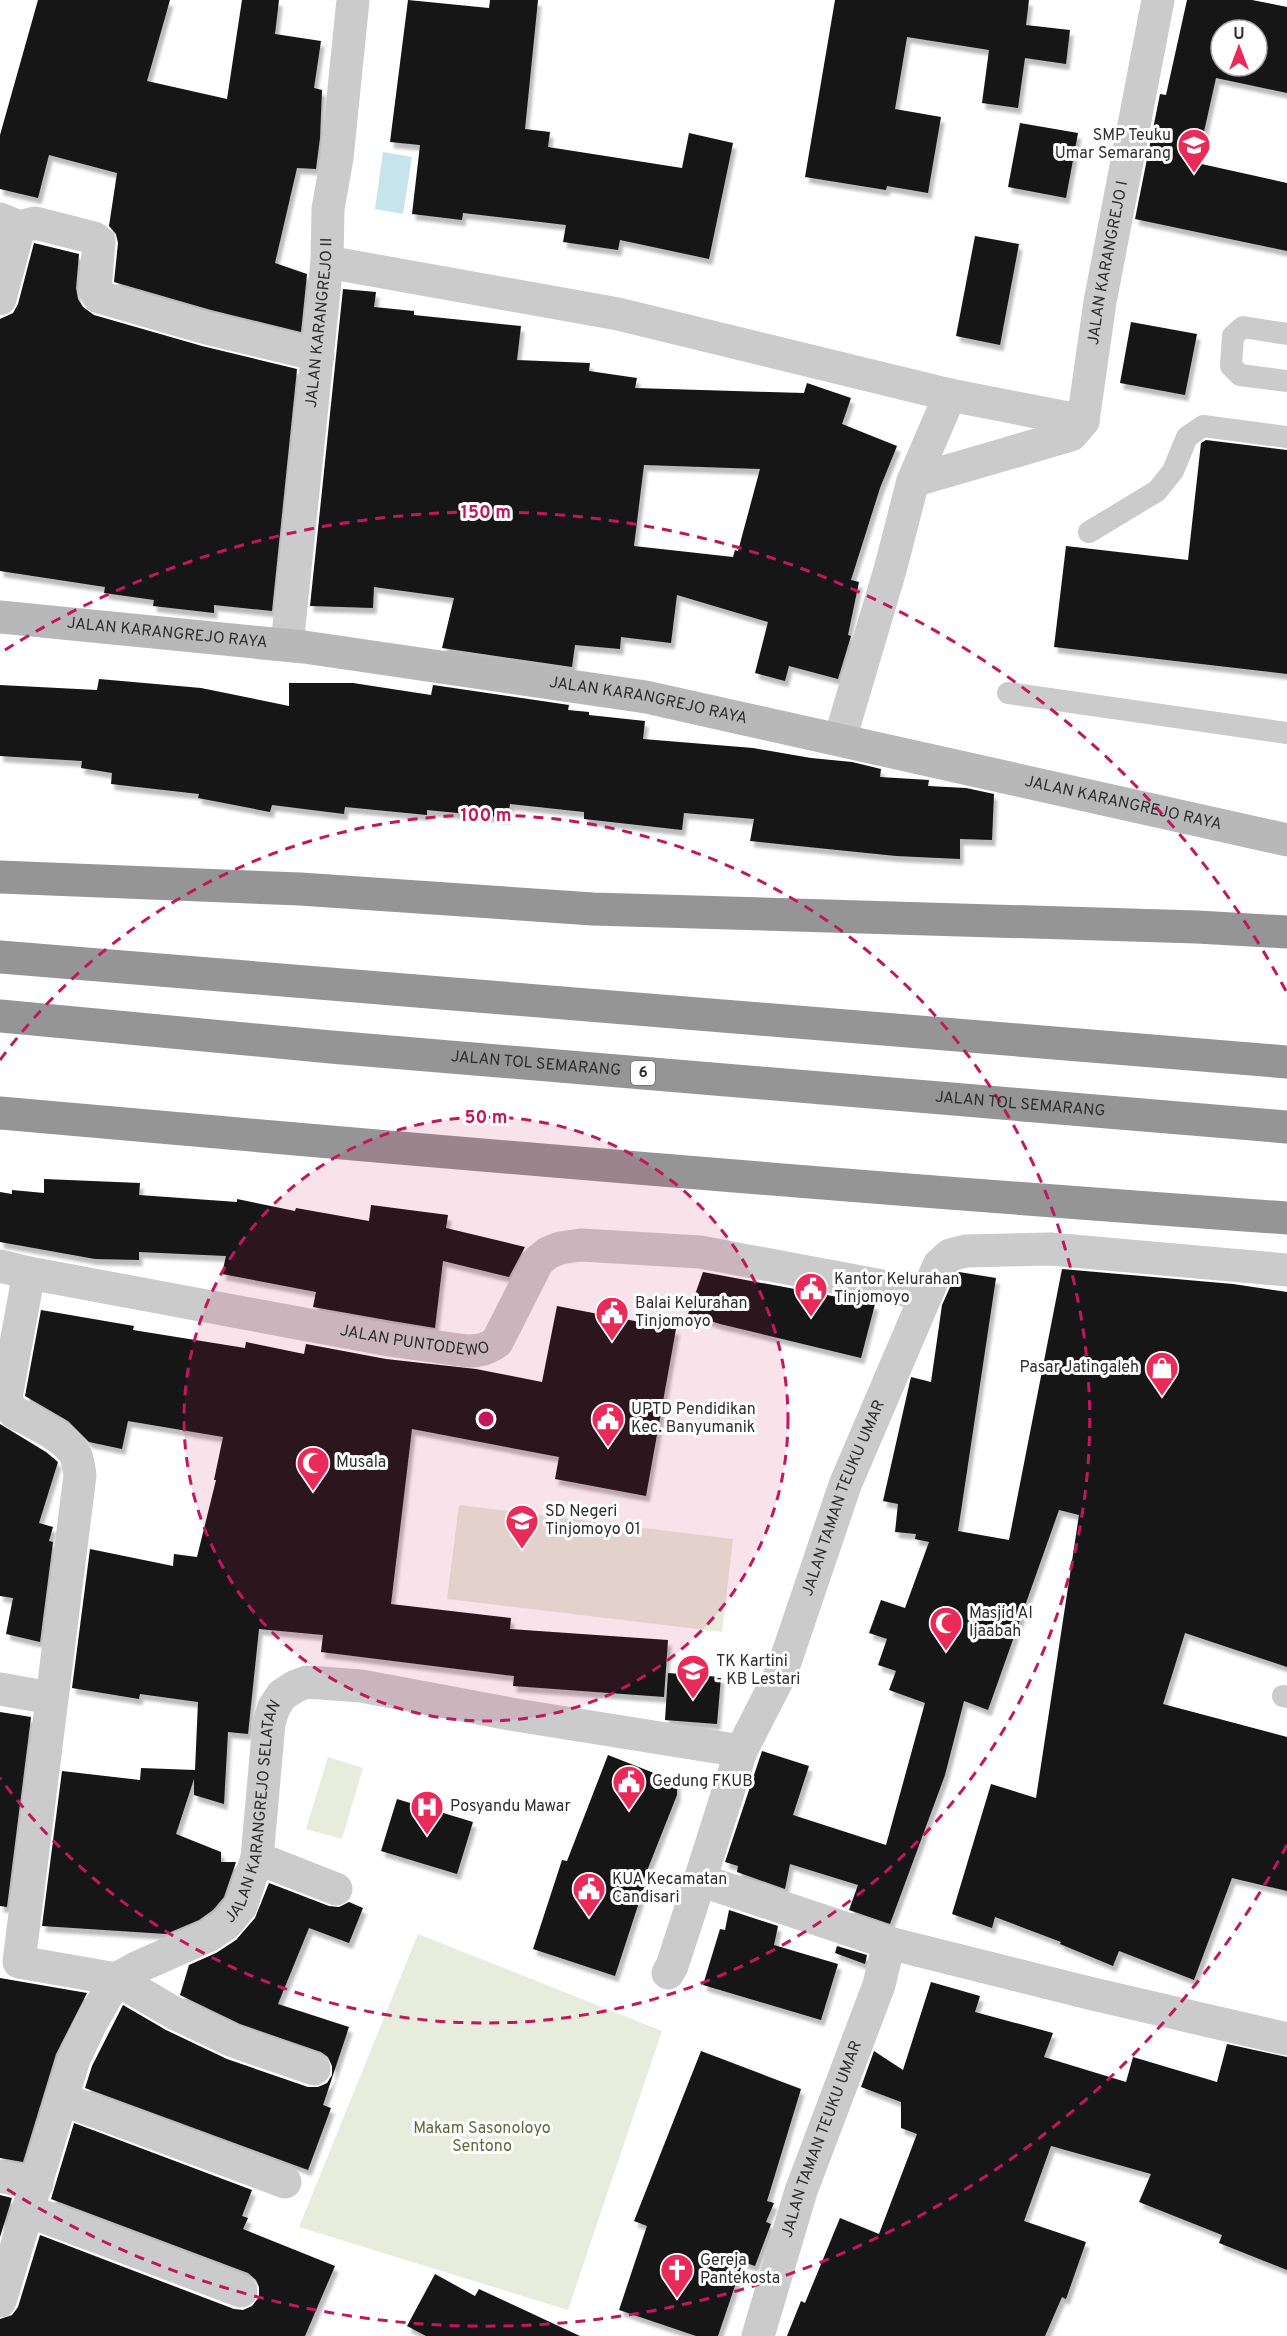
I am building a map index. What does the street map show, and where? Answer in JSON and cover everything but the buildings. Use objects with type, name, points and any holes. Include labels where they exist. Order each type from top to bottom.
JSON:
[{"type":"highway","points":[[0,877],[300,889],[593,909],[1197,927],[1287,932]]},
{"type":"highway","points":[[0,957],[1287,1062]]},
{"type":"highway","name":"JALAN TOL SEMARANG","points":[[0,1016],[331,1047],[1287,1127]]},
{"type":"highway","points":[[0,1113],[625,1167],[1287,1218]]},
{"type":"main road","name":"JALAN KARANGREJO RAYA","points":[[0,617],[287,645],[646,697],[1287,840]]},
{"type":"street","name":"JALAN KARANGREJO II","points":[[287,645],[327,262],[328,210],[337,158],[353,0]]},
{"type":"street","name":"JALAN KARANGREJO I","points":[[1083,421],[1100,302],[1158,0]]},
{"type":"street","points":[[0,299],[9,223],[35,223],[98,240],[95,290],[99,297],[206,328],[318,355]]},
{"type":"street","points":[[327,262],[618,314],[950,395],[1083,421],[1071,435],[913,481]]},
{"type":"street","points":[[840,740],[890,570],[913,481],[950,395]]},
{"type":"street","name":"JALAN PUNTODEWO","points":[[51,1698],[80,1475],[75,1455],[62,1440],[14,1412],[8,1405],[6,1397],[14,1270],[389,1340],[467,1351],[489,1348],[497,1342],[534,1268],[548,1253],[560,1248],[581,1245],[700,1252],[926,1294]]},
{"type":"street","name":"JALAN TAMAN TEUKU UMAR","points":[[668,1973],[741,1751],[782,1671],[845,1485],[943,1259],[966,1251],[1050,1250],[1287,1270]]},
{"type":"street","name":"JALAN KARANGREJO SELATAN","points":[[116,1979],[138,1966],[208,1936],[226,1924],[241,1906],[257,1858],[269,1723],[274,1707],[282,1695],[296,1686],[307,1682],[361,1686],[516,1715],[741,1751]]},
{"type":"street","points":[[0,1689],[51,1698],[10,1962],[116,1979],[174,2013],[233,2041],[314,2070]]},
{"type":"street","points":[[257,1858],[336,1889]]},
{"type":"street","points":[[700,1880],[889,1943],[1093,1994],[1287,2038]]},
{"type":"street","name":"JALAN TAMAN TEUKU UMAR","points":[[758,2336],[801,2191],[879,1985],[889,1943]]},
{"type":"street","points":[[2,2290],[33,2198],[74,2060],[91,2023],[116,1979]]},
{"type":"street","points":[[62,2099],[285,2182]]},
{"type":"street","points":[[0,2176],[33,2198],[241,2291]]},
{"type":"lane","points":[[1287,334],[1243,327],[1233,336],[1231,366],[1240,375],[1287,381]]},
{"type":"lane","points":[[1089,532],[1157,491],[1173,471],[1187,437],[1203,426],[1287,437]]},
{"type":"lane","points":[[1008,693],[1287,733]]},
{"type":"green space","points":[[459,1505],[733,1539],[722,1632],[447,1599]]},
{"type":"green space","points":[[328,1757],[363,1768],[342,1839],[306,1829]]},
{"type":"green space","name":"Makam Sasonoloyo Sentono","points":[[418,1934],[662,2031],[568,2310],[299,2227]]},
{"type":"water","points":[[383,152],[412,157],[403,214],[375,209]]},
{"type":"place","name":"SMP Teuku Umar Semarang","points":[[1194,174]]},
{"type":"place","name":"Kantor Kelurahan Tinjomoyo","points":[[811,1318]]},
{"type":"place","name":"Balai Kelurahan Tinjomoyo","points":[[612,1342]]},
{"type":"place","name":"Pasar Jatingaleh","points":[[1162,1397]]},
{"type":"place","name":"UPTD Pendidikan Kec. Banyumanik","points":[[608,1448]]},
{"type":"place","name":"Musala","points":[[313,1492]]},
{"type":"place","name":"SD Negeri Tinjomoyo 01","points":[[522,1550]]},
{"type":"place","name":"Masjid Al Ijaabah","points":[[946,1652]]},
{"type":"place","name":"TK Kartini - KB Lestari","points":[[693,1700]]},
{"type":"place","name":"Gedung FKUB","points":[[629,1811]]},
{"type":"place","name":"Posyandu Mawar","points":[[427,1836]]},
{"type":"place","name":"KUA Kecamatan Candisari","points":[[589,1918]]},
{"type":"place","name":"Gereja Pantekosta","points":[[677,2299]]}]
